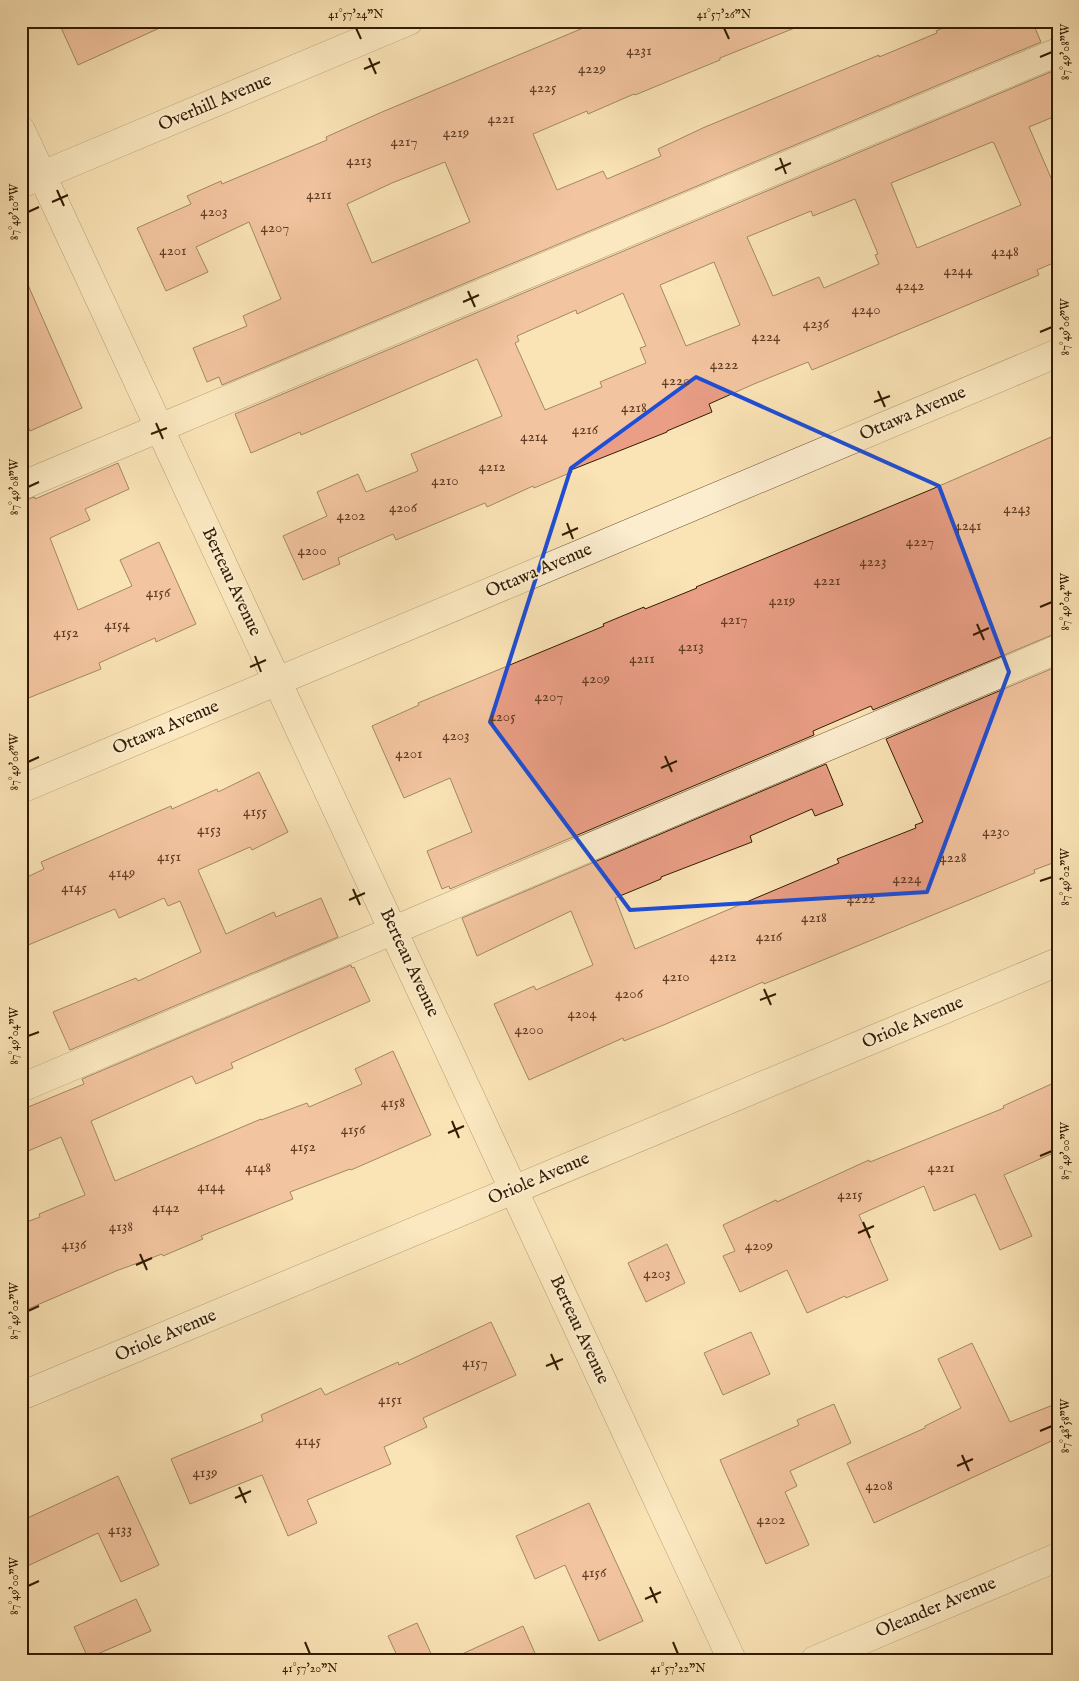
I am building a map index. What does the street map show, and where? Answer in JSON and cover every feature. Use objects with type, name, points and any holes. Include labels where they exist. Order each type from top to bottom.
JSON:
[{"type":"street","name":"Overhill Avenue","points":[[32,180],[409,21]]},
{"type":"street","points":[[21,486],[1058,52]]},
{"type":"street","name":"Berteau Avenue","points":[[21,130],[32,180],[160,428],[732,1660]]},
{"type":"street","name":"Ottawa Avenue","points":[[21,789],[1058,353]]},
{"type":"street","points":[[21,1088],[1058,649]]},
{"type":"street","name":"Oriole Avenue","points":[[21,1396],[1058,962]]},
{"type":"street","name":"Oleander Avenue","points":[[815,1660],[1058,1556]]},
{"type":"highlighted area","points":[[696,377],[939,486],[1009,672],[927,892],[630,910],[490,722],[571,468]]},
{"type":"building","points":[[58,21],[175,21],[78,65]]},
{"type":"building","points":[[600,21],[807,21],[807,23],[720,58],[720,60],[588,114],[587,111],[533,134],[557,190],[603,171],[607,179],[661,156],[658,149],[705,127],[937,33],[936,31],[958,21],[1032,21],[1041,42],[222,385],[219,377],[207,382],[193,348],[247,326],[243,316],[281,299],[249,222],[196,247],[208,272],[166,291],[137,228],[191,204],[187,196],[221,181],[222,184],[327,140],[326,137]],"holes":[[[445,162],[470,222],[372,263],[347,204],[392,183]]]},
{"type":"building","points":[[1053,71],[1058,82],[1058,115],[1029,127],[1058,194],[1058,261],[1037,270],[1039,275],[812,370],[808,362],[754,384],[709,404],[712,412],[487,507],[485,503],[396,540],[393,534],[338,558],[340,564],[303,580],[283,536],[327,516],[317,492],[358,474],[366,492],[418,471],[411,454],[502,416],[477,359],[301,435],[300,432],[251,453],[235,414]],"holes":[[[992,142],[1021,205],[917,248],[891,183]],[[855,199],[878,254],[875,255],[879,264],[824,288],[819,277],[773,296],[747,237],[811,211],[813,216]],[[714,262],[740,325],[686,346],[660,285]],[[623,293],[646,346],[640,348],[646,363],[600,382],[602,387],[545,410],[515,343],[519,341],[517,336],[576,310],[577,314]]]},
{"type":"building","points":[[21,269],[82,408],[30,431],[21,411]]},
{"type":"building","points":[[1058,434],[1058,634],[873,710],[871,706],[813,731],[814,735],[450,889],[449,886],[442,889],[427,851],[472,832],[450,778],[404,798],[372,726],[419,705],[418,703],[604,626],[603,624],[697,588]]},
{"type":"building","points":[[118,463],[129,489],[85,509],[90,520],[50,538],[78,610],[132,586],[120,560],[159,542],[196,624],[156,642],[155,638],[99,663],[101,669],[21,701],[21,501],[35,497],[35,499]]},
{"type":"building","points":[[1058,666],[1058,861],[1034,870],[1035,873],[764,984],[763,982],[666,1024],[624,1041],[623,1038],[529,1080],[494,1004],[534,986],[536,990],[593,965],[571,911],[477,956],[462,918],[826,764],[843,805],[815,816],[812,809],[750,836],[752,842],[661,877],[661,879],[615,898],[635,949],[839,863],[837,859],[916,828],[915,825],[923,822],[886,739]]},
{"type":"building","points":[[259,772],[288,832],[252,850],[250,847],[198,870],[226,934],[274,912],[276,917],[321,898],[338,937],[70,1050],[53,1012],[136,978],[138,981],[201,952],[180,901],[168,906],[164,898],[119,918],[115,909],[21,948],[21,880],[44,869],[41,862],[171,806],[172,809],[217,789],[218,792]]},
{"type":"building","points":[[351,965],[352,968],[354,967],[370,1001],[231,1063],[233,1068],[196,1084],[192,1076],[91,1121],[115,1181],[261,1119],[307,1103],[309,1107],[362,1084],[355,1069],[393,1051],[431,1135],[351,1170],[290,1192],[293,1199],[201,1236],[203,1239],[163,1256],[162,1254],[116,1271],[21,1312],[21,1224],[40,1217],[39,1214],[85,1195],[61,1137],[21,1154],[21,1110],[84,1084],[82,1079]]},
{"type":"building","points":[[1058,1081],[1058,1151],[1004,1175],[1032,1236],[1000,1250],[975,1194],[934,1211],[924,1186],[859,1215],[888,1280],[807,1313],[787,1270],[740,1292],[723,1256],[735,1251],[723,1225],[869,1160],[870,1162],[1004,1108],[1003,1106]]},
{"type":"building","points":[[667,1244],[685,1283],[646,1302],[628,1263]]},
{"type":"building","points":[[491,1322],[516,1375],[423,1418],[427,1427],[384,1447],[391,1464],[307,1500],[317,1523],[288,1536],[262,1475],[190,1504],[171,1459],[263,1421],[261,1415],[321,1388],[325,1395],[398,1362],[399,1365]]},
{"type":"building","points":[[751,1332],[770,1374],[723,1395],[704,1353]]},
{"type":"building","points":[[972,1343],[1010,1422],[1058,1403],[1058,1438],[874,1523],[847,1463],[925,1428],[925,1426],[961,1408],[938,1359]]},
{"type":"building","points":[[834,1404],[851,1443],[790,1471],[797,1486],[785,1492],[809,1545],[766,1564],[720,1460],[799,1425],[797,1420]]},
{"type":"building","points":[[118,1476],[159,1565],[121,1582],[98,1533],[21,1569],[21,1521]]},
{"type":"building","points":[[589,1503],[643,1621],[599,1641],[565,1565],[535,1579],[516,1536]]},
{"type":"building","points":[[136,1599],[151,1631],[88,1658],[74,1627]]},
{"type":"building","points":[[417,1623],[434,1660],[399,1660],[388,1636]]},
{"type":"building","points":[[523,1626],[538,1660],[449,1660]]}]
